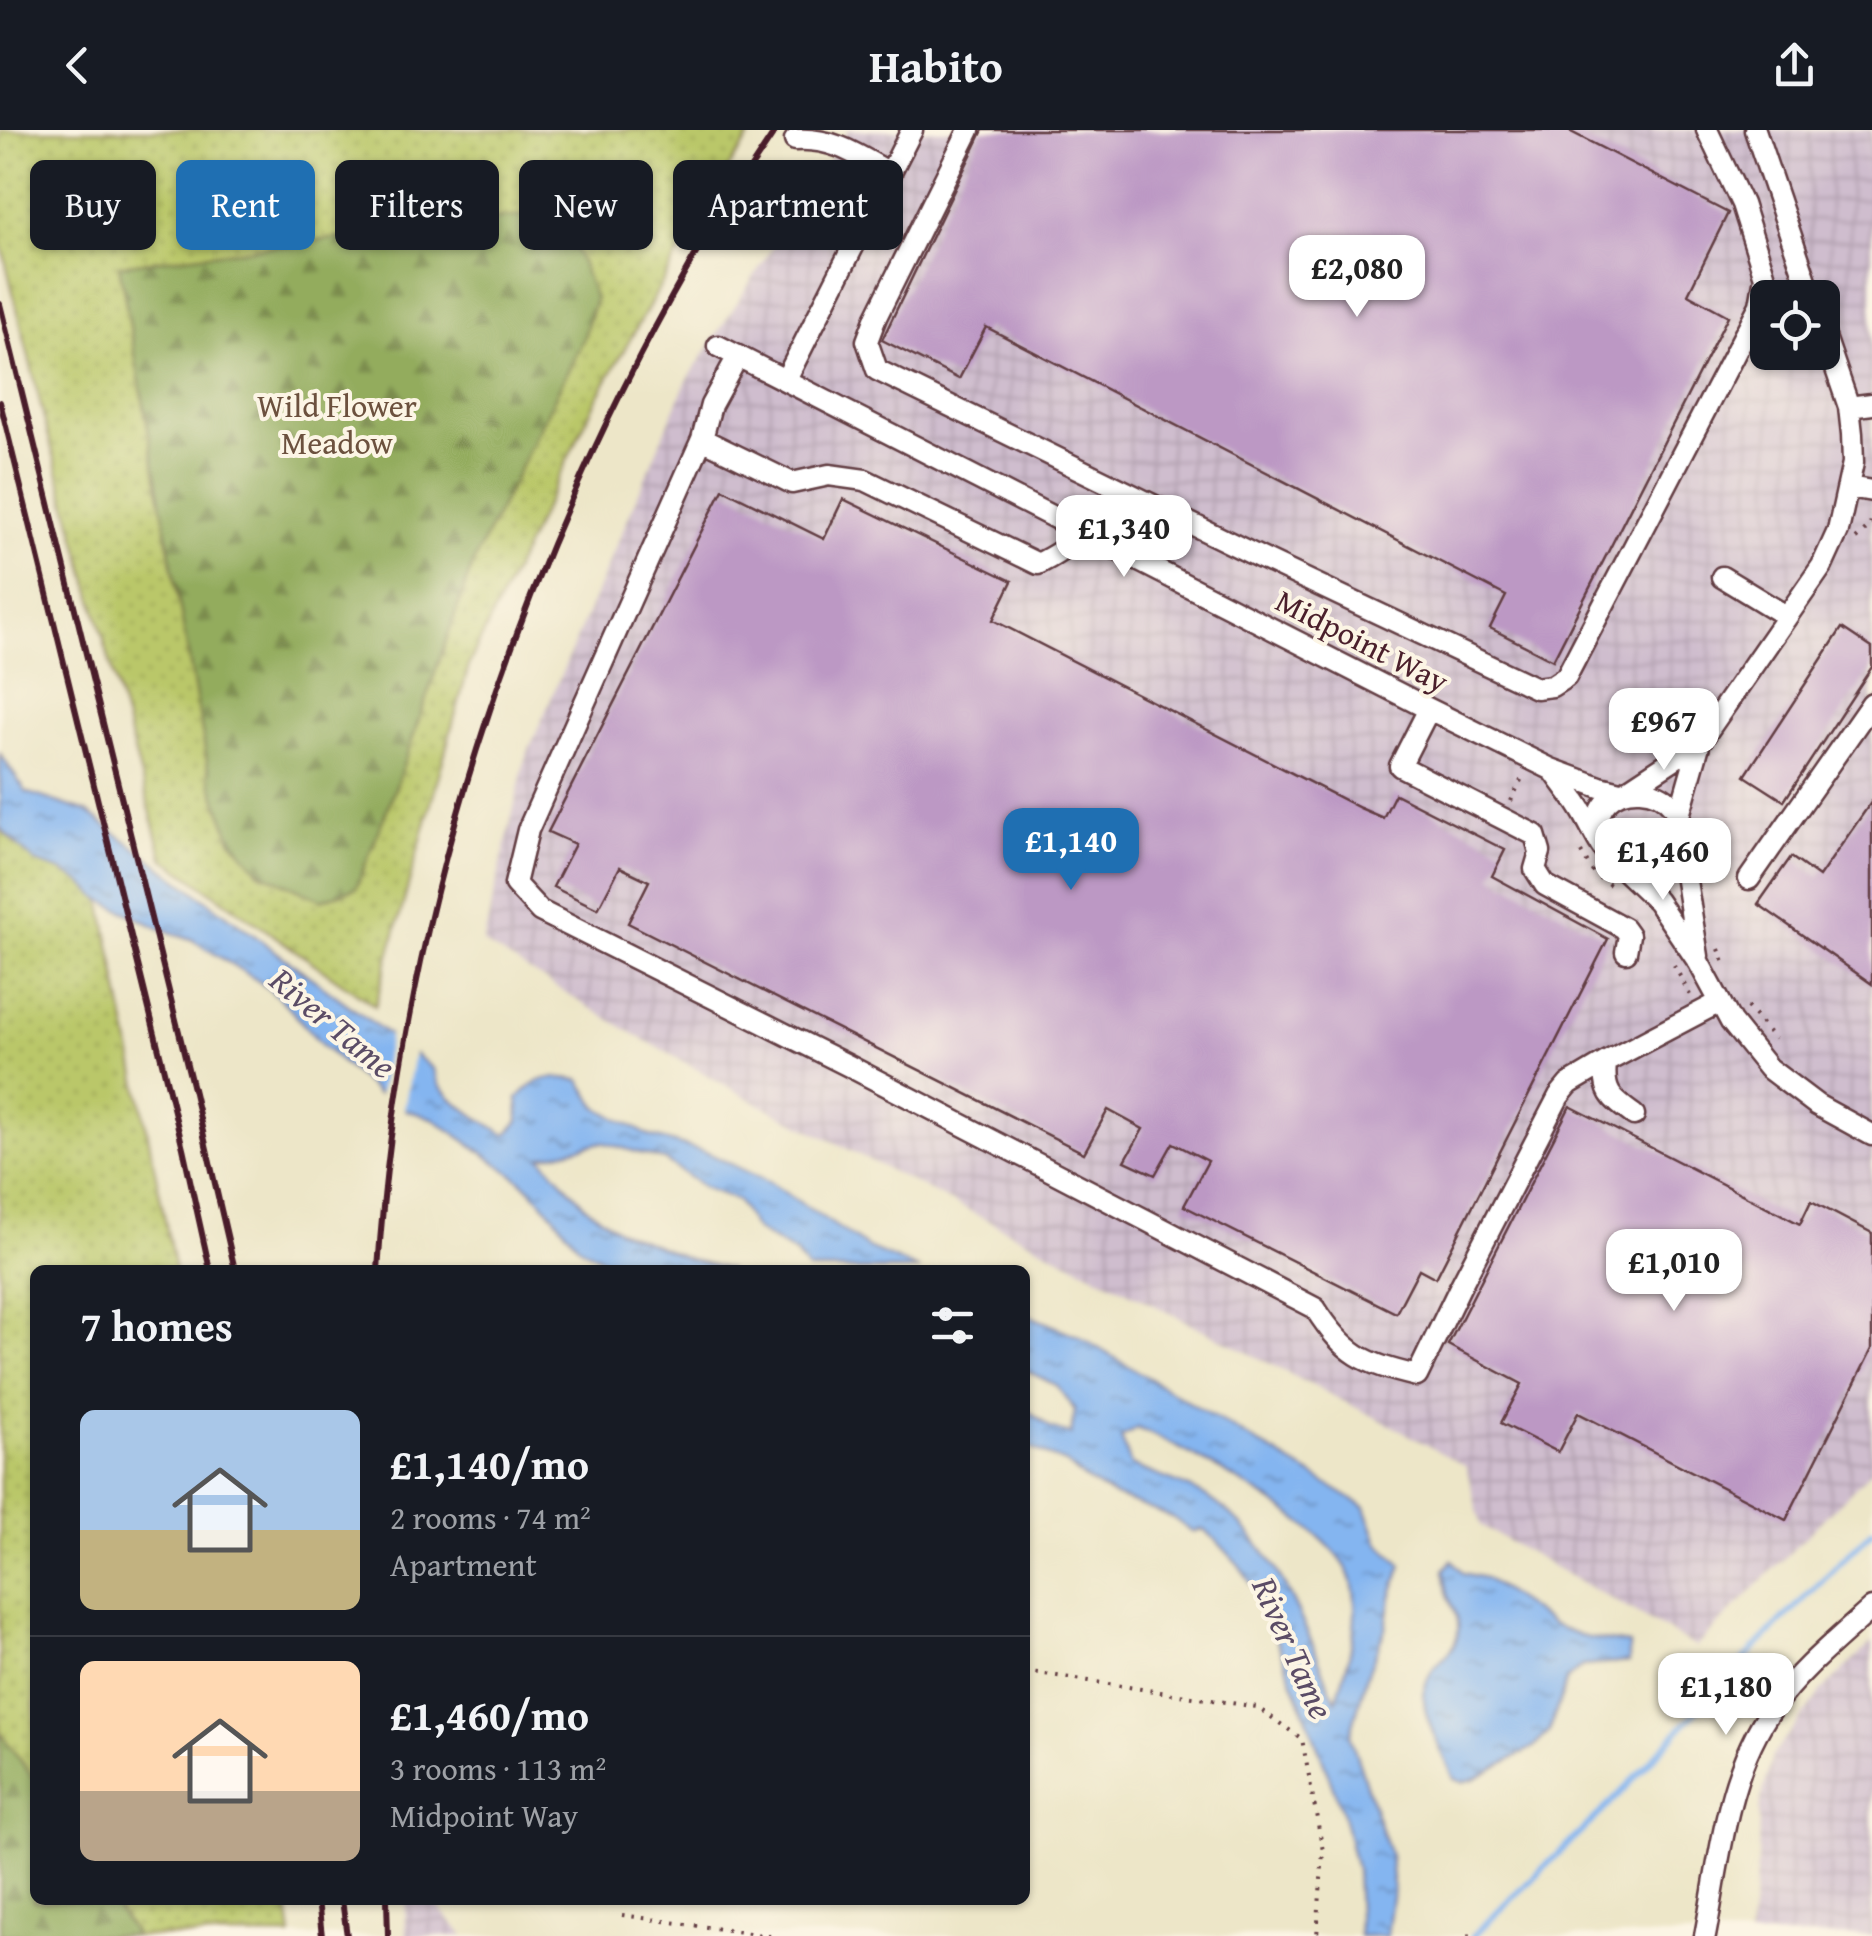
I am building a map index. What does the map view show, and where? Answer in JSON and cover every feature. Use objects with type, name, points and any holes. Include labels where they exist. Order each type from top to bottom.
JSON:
[{"type":"street","points":[[898,160],[912,130]]},
{"type":"street","points":[[969,130],[867,341],[877,370],[1536,688],[1552,686],[1566,678],[1760,305],[1765,278],[1742,204],[1707,130]]},
{"type":"street","points":[[1755,130],[1806,280]]},
{"type":"street","points":[[795,140],[831,143],[864,160]]},
{"type":"street","points":[[786,379],[852,250]]},
{"type":"street","name":"Midpoint Way","points":[[702,439],[728,351],[1429,709],[1552,769],[1600,788],[1625,790]]},
{"type":"street","points":[[1619,866],[1636,870],[1658,865],[1673,850],[1700,742],[1822,566],[1838,531],[1854,464],[1849,407],[1836,370]]},
{"type":"street","points":[[1849,407],[1872,404]]},
{"type":"street","points":[[1078,528],[1063,551],[1038,564],[865,480],[830,475],[792,483],[702,439],[528,830],[514,884],[540,911],[1315,1308],[1341,1344],[1357,1356],[1417,1376],[1569,1084],[1718,1003]]},
{"type":"street","points":[[1849,486],[1872,491]]},
{"type":"street","points":[[1722,577],[1786,616]]},
{"type":"street","points":[[1750,879],[1872,703]]},
{"type":"street","points":[[1429,709],[1400,766],[1535,835],[1540,852],[1536,870],[1545,885],[1624,928],[1629,935],[1626,952]]},
{"type":"street","points":[[1700,742],[1612,797],[1600,813],[1599,842],[1607,856],[1657,901],[1699,963],[1730,1022],[1768,1068],[1817,1105],[1872,1135]]},
{"type":"street","name":"Midpoint Way","points":[[1552,769],[1599,842]]},
{"type":"street","points":[[1625,790],[1643,788],[1658,793],[1670,804],[1678,827],[1699,963]]},
{"type":"street","points":[[1606,1062],[1604,1081],[1616,1102],[1634,1115]]},
{"type":"street","points":[[1705,1936],[1730,1807],[1752,1740],[1799,1676],[1872,1608]]},
{"type":"path","points":[[1854,541],[1870,526],[1872,515]]},
{"type":"path","points":[[1502,819],[1532,759]]},
{"type":"path","points":[[1698,854],[1703,832],[1702,798]]},
{"type":"path","points":[[1714,936],[1728,972]]},
{"type":"path","points":[[1742,999],[1775,1039]]},
{"type":"path","points":[[1030,1671],[1258,1707],[1302,1739],[1323,1851],[1317,1936]]},
{"type":"path","points":[[622,1914],[770,1936]]},
{"type":"path","points":[[1469,1927],[1469,1936]]},
{"type":"shaded area","points":[[848,130],[1872,130],[1872,1470],[1696,1647],[1481,1526],[1466,1467],[757,1103],[483,943],[525,759],[686,382],[771,250],[903,250],[903,160],[829,160]]},
{"type":"shaded area","points":[[1872,1642],[1872,1936],[1749,1936],[1759,1809],[1772,1756],[1821,1692]]},
{"type":"shaded area","points":[[405,1905],[436,1905],[464,1936],[406,1936]]},
{"type":"green space","points":[[0,130],[754,130],[734,160],[673,160],[673,250],[681,250],[597,398],[470,662],[375,1006],[163,858],[45,423],[0,239]]},
{"type":"green space","name":"Wild Flower Meadow","points":[[519,216],[519,250],[575,250],[595,299],[583,340],[473,563],[396,786],[356,888],[322,900],[260,872],[231,839],[211,783],[119,265],[242,250],[315,250],[315,241],[335,239],[335,250],[499,250],[499,219]]},
{"type":"green space","points":[[0,828],[15,844],[81,882],[101,900],[174,1265],[30,1265],[30,1773],[0,1733]]},
{"type":"green space","points":[[0,1733],[30,1773],[30,1905],[115,1905],[135,1936],[0,1936]]},
{"type":"green space","points":[[115,1905],[288,1905],[292,1936],[135,1936]]},
{"type":"water","name":"River Tame","points":[[0,754],[26,792],[87,812],[416,1055],[433,1069],[439,1085],[452,1099],[506,1135],[519,1121],[518,1098],[532,1085],[553,1078],[580,1080],[597,1107],[620,1120],[650,1136],[708,1153],[772,1184],[870,1249],[908,1265],[804,1265],[796,1254],[755,1229],[737,1200],[705,1188],[664,1160],[602,1142],[541,1157],[586,1207],[618,1230],[711,1265],[613,1265],[580,1247],[523,1182],[486,1155],[432,1118],[403,1109],[378,1094],[323,1046],[281,999],[260,982],[191,939],[101,900],[62,871],[35,862],[0,828]]},
{"type":"water","name":"River Tame","points":[[1030,1316],[1078,1336],[1365,1507],[1378,1542],[1402,1565],[1350,1736],[1390,1856],[1393,1890],[1387,1936],[1359,1936],[1356,1869],[1342,1811],[1260,1597],[1239,1565],[1202,1529],[1192,1532],[1172,1517],[1112,1495],[1066,1463],[1030,1448],[1030,1412],[1050,1428],[1071,1435],[1075,1410],[1056,1385],[1030,1372]],"holes":[[[1138,1428],[1223,1472],[1318,1536],[1351,1578],[1354,1623],[1336,1700],[1287,1589],[1249,1533],[1206,1497],[1131,1465],[1121,1438]]]},
{"type":"water","points":[[1452,1560],[1463,1573],[1485,1578],[1553,1625],[1588,1638],[1629,1644],[1629,1662],[1582,1666],[1567,1679],[1549,1732],[1535,1746],[1462,1782],[1454,1779],[1435,1739],[1424,1696],[1433,1670],[1457,1637],[1458,1621],[1444,1570]]},
{"type":"pier","points":[[390,1030],[415,1048],[403,1115],[378,1100]]},
{"type":"building","points":[[983,130],[1567,130],[1728,213],[1688,294],[1728,316],[1553,660],[1490,628],[1506,596],[986,327],[959,379],[882,340]]},
{"type":"building","points":[[723,489],[824,539],[843,499],[1012,581],[993,620],[1360,808],[1383,818],[1395,794],[1505,850],[1492,876],[1608,939],[1436,1278],[1419,1269],[1396,1313],[1184,1206],[1208,1161],[1173,1143],[1155,1175],[1125,1161],[1143,1129],[1108,1110],[1084,1153],[628,923],[649,881],[620,867],[598,909],[553,887],[575,844],[548,832]]},
{"type":"building","points":[[1842,628],[1872,648],[1872,667],[1784,801],[1745,776]]},
{"type":"building","points":[[1872,801],[1872,984],[1758,904],[1791,857],[1819,877]]},
{"type":"building","points":[[1570,1106],[1800,1224],[1811,1201],[1872,1233],[1872,1349],[1786,1520],[1578,1413],[1558,1452],[1501,1423],[1522,1384],[1448,1345]]},
{"type":"waterway","points":[[1473,1936],[1613,1801],[1756,1647],[1872,1531]]},
{"type":"railway","points":[[378,1265],[391,1138],[412,1007],[441,877],[477,749],[520,624],[627,381],[700,247],[776,130]]},
{"type":"railway","points":[[0,304],[234,1265]]},
{"type":"railway","points":[[0,402],[209,1265]]},
{"type":"railway","points":[[319,1905],[322,1936]]},
{"type":"railway","points":[[343,1905],[347,1936]]},
{"type":"railway","points":[[387,1905],[388,1936]]}]
